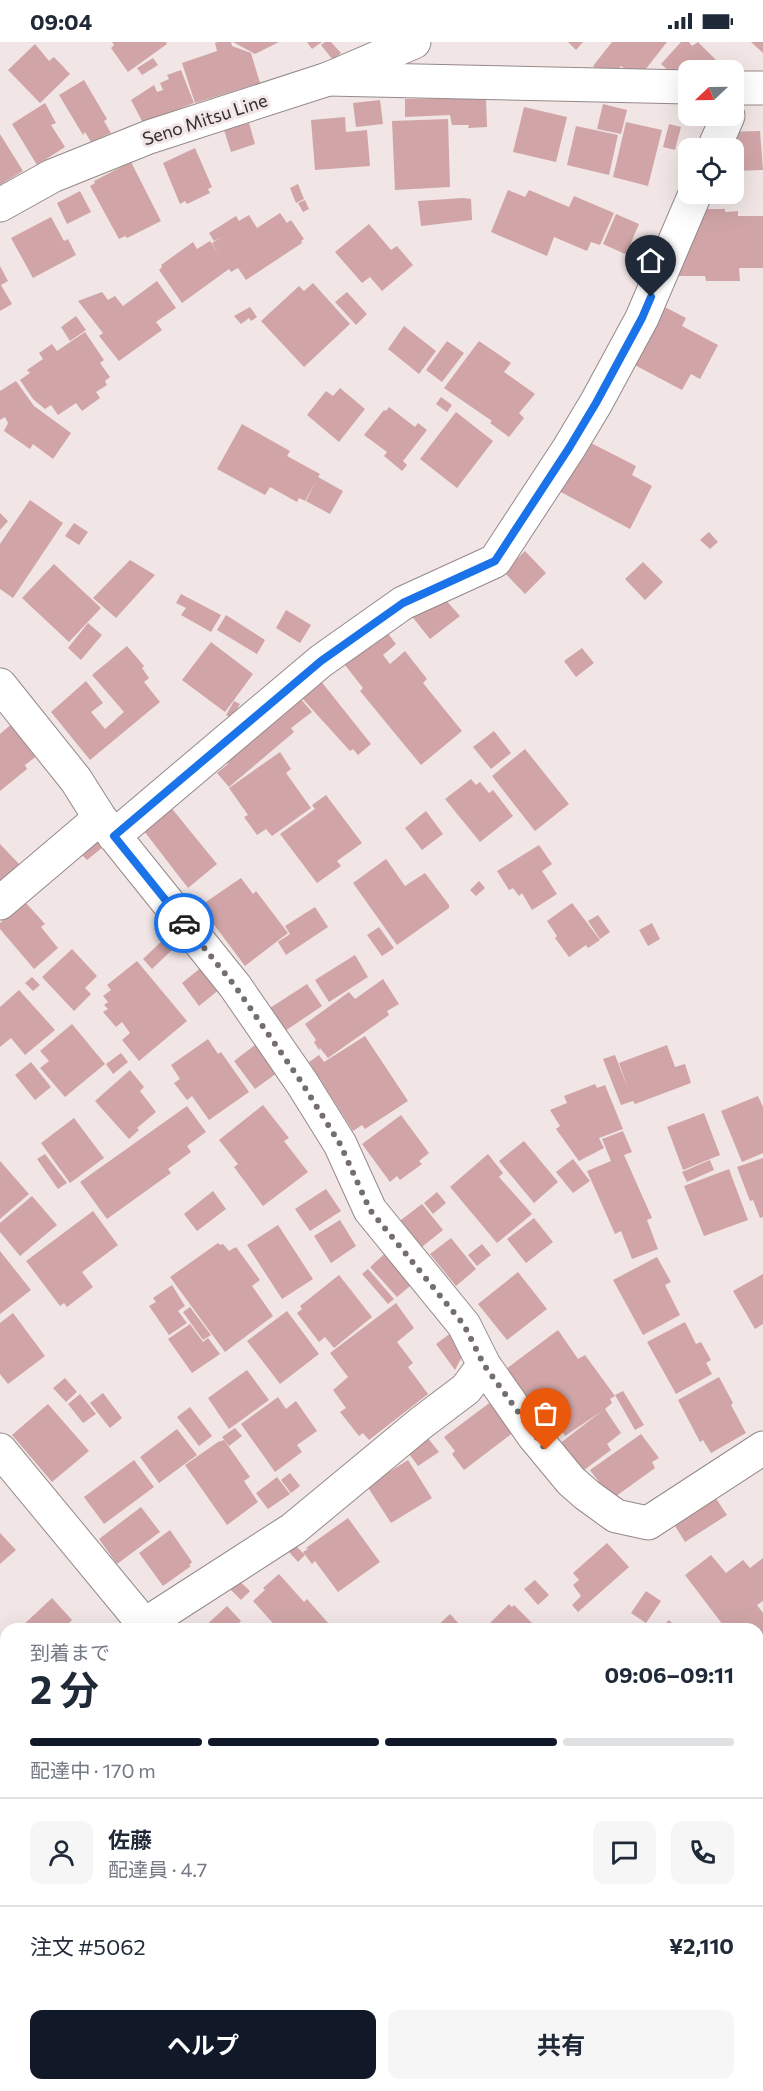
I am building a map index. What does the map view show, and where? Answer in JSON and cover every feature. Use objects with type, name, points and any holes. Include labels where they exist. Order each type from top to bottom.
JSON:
[{"type":"street","name":"Seno Mitsu Line","points":[[0,205],[52,176],[149,137],[328,79],[414,42]]},
{"type":"street","points":[[328,79],[678,87]]},
{"type":"street","points":[[0,903],[107,827],[321,661],[403,603],[495,561],[596,403],[642,318],[691,204]]},
{"type":"street","points":[[0,684],[76,780],[107,827],[235,986],[302,1083],[340,1144],[370,1210],[464,1325],[484,1365],[533,1435],[571,1481],[616,1516],[648,1523],[763,1448]]},
{"type":"street","points":[[137,1623],[293,1528],[466,1389],[484,1365]]},
{"type":"street","points":[[0,1450],[134,1623]]},
{"type":"building","points":[[112,42],[166,42],[167,44],[128,72],[111,48],[114,45]]},
{"type":"building","points":[[231,42],[232,46],[251,53],[260,83],[195,103],[182,63],[217,51],[215,43]]},
{"type":"building","points":[[233,42],[279,42],[255,54]]},
{"type":"building","points":[[307,42],[322,42],[312,49]]},
{"type":"building","points":[[331,42],[341,53],[333,60],[321,45]]},
{"type":"building","points":[[568,42],[583,42],[576,50]]},
{"type":"building","points":[[612,42],[667,42],[638,79],[621,66],[613,76],[605,75],[593,66]]},
{"type":"building","points":[[681,42],[689,42],[692,46],[698,42],[716,60],[678,60],[678,80],[661,64]]},
{"type":"building","points":[[751,42],[763,42],[763,53]]},
{"type":"building","points":[[35,44],[49,61],[54,57],[70,74],[40,103],[8,70]]},
{"type":"building","points":[[153,58],[158,65],[142,75],[137,68]]},
{"type":"building","points":[[181,70],[194,103],[143,123],[131,100],[154,85],[157,92],[163,90],[160,83],[169,79],[167,75]]},
{"type":"building","points":[[84,80],[107,119],[104,121],[111,133],[91,142],[85,132],[83,135],[59,95]]},
{"type":"building","points":[[486,98],[487,127],[468,128],[469,125],[452,125],[450,115],[405,117],[405,99]]},
{"type":"building","points":[[380,100],[383,124],[356,127],[353,103]]},
{"type":"building","points":[[45,103],[56,123],[51,125],[65,147],[37,165],[12,124]]},
{"type":"building","points":[[603,104],[627,110],[621,134],[597,129]]},
{"type":"building","points":[[524,107],[567,117],[556,162],[513,152]]},
{"type":"building","points":[[345,117],[346,132],[367,130],[370,166],[315,170],[311,120]]},
{"type":"building","points":[[448,119],[450,187],[395,190],[392,121]]},
{"type":"building","points":[[626,122],[662,130],[648,186],[613,177]]},
{"type":"building","points":[[249,123],[255,144],[231,152],[224,130]]},
{"type":"building","points":[[669,124],[681,127],[675,150],[663,147]]},
{"type":"building","points":[[576,126],[618,135],[609,175],[567,165]]},
{"type":"building","points":[[760,131],[763,170],[744,171],[744,138],[726,138],[726,132]]},
{"type":"building","points":[[0,134],[23,171],[0,185]]},
{"type":"building","points":[[195,148],[212,187],[208,189],[210,193],[187,204],[185,201],[180,204],[163,163]]},
{"type":"building","points":[[131,162],[161,221],[127,238],[125,236],[119,239],[90,186],[95,183],[94,181]]},
{"type":"building","points":[[298,184],[304,199],[296,203],[290,188]]},
{"type":"building","points":[[508,190],[525,197],[529,190],[569,207],[574,196],[614,213],[600,245],[591,242],[587,251],[554,237],[547,256],[491,232]]},
{"type":"building","points":[[80,191],[91,212],[67,224],[57,203]]},
{"type":"building","points":[[471,199],[472,220],[421,226],[418,201]]},
{"type":"building","points":[[305,200],[309,209],[303,212],[298,203]]},
{"type":"building","points":[[694,209],[725,209],[725,212],[738,211],[738,216],[763,216],[763,268],[739,268],[740,281],[706,281],[705,276],[675,276]]},
{"type":"building","points":[[280,213],[287,223],[291,220],[304,239],[302,243],[246,280],[238,268],[231,272],[229,269],[182,303],[159,270],[161,265],[193,242],[197,249],[210,241],[218,253],[212,243],[222,237],[214,241],[209,233],[236,216],[239,221],[249,215],[257,228]]},
{"type":"building","points":[[616,214],[639,224],[625,254],[603,244]]},
{"type":"building","points":[[51,217],[64,241],[68,239],[76,255],[33,278],[11,238]]},
{"type":"building","points":[[369,224],[391,250],[397,246],[413,265],[382,291],[370,277],[362,283],[335,252]]},
{"type":"building","points":[[0,266],[8,281],[1,285],[12,304],[0,311]]},
{"type":"building","points":[[157,281],[176,308],[156,322],[162,330],[119,361],[99,336],[103,333],[78,301],[102,292],[108,300],[115,296],[123,306]]},
{"type":"building","points":[[313,283],[350,324],[304,367],[261,321],[299,286],[304,291]]},
{"type":"building","points":[[347,292],[367,314],[356,325],[335,302]]},
{"type":"building","points":[[659,304],[686,318],[682,326],[718,345],[700,379],[691,374],[682,390],[629,362]]},
{"type":"building","points":[[250,307],[257,317],[251,321],[249,318],[241,324],[234,316]]},
{"type":"building","points":[[76,316],[86,330],[70,341],[61,327]]},
{"type":"building","points":[[404,326],[436,351],[419,374],[388,349]]},
{"type":"building","points":[[85,332],[104,360],[100,363],[110,377],[105,381],[107,385],[96,392],[100,398],[82,411],[76,403],[58,415],[51,405],[45,409],[33,399],[20,380],[30,373],[27,370],[43,359],[39,353],[52,344],[57,351]]},
{"type":"building","points":[[447,341],[464,353],[442,382],[426,370]]},
{"type":"building","points":[[479,341],[511,363],[504,372],[535,394],[519,413],[524,418],[509,437],[490,423],[492,421],[444,388]]},
{"type":"building","points":[[16,381],[34,406],[71,433],[53,459],[33,444],[30,449],[4,431],[8,423],[5,417],[0,420],[0,391]]},
{"type":"building","points":[[340,388],[365,409],[339,442],[307,415],[326,391],[333,396]]},
{"type":"building","points":[[441,397],[452,405],[447,412],[436,404]]},
{"type":"building","points":[[389,407],[415,427],[418,423],[427,430],[403,461],[407,465],[402,471],[384,456],[387,452],[364,435]]},
{"type":"building","points":[[456,412],[493,441],[457,488],[420,459]]},
{"type":"building","points":[[242,424],[290,451],[287,456],[320,474],[318,477],[343,491],[330,514],[306,501],[316,481],[305,501],[299,498],[297,502],[270,487],[265,495],[217,469]]},
{"type":"building","points":[[591,443],[636,466],[632,475],[652,486],[630,529],[559,491]]},
{"type":"building","points":[[30,500],[63,523],[13,598],[0,589],[0,544]]},
{"type":"building","points":[[0,513],[8,521],[0,530]]},
{"type":"building","points":[[74,523],[88,532],[79,545],[65,536]]},
{"type":"building","points":[[709,532],[718,542],[710,549],[700,540]]},
{"type":"building","points":[[525,551],[546,573],[525,594],[504,572]]},
{"type":"building","points":[[130,560],[155,575],[116,618],[93,598]]},
{"type":"building","points":[[643,562],[663,582],[645,600],[625,579]]},
{"type":"building","points":[[54,564],[101,608],[69,642],[22,598]]},
{"type":"building","points":[[181,594],[221,615],[211,632],[181,615],[186,608],[176,603]]},
{"type":"building","points":[[444,598],[460,616],[430,639],[410,614]]},
{"type":"building","points":[[286,610],[311,625],[300,643],[276,628]]},
{"type":"building","points":[[226,615],[265,640],[257,654],[217,630]]},
{"type":"building","points":[[88,623],[102,635],[81,660],[68,648]]},
{"type":"building","points":[[383,627],[396,644],[383,655],[390,664],[405,651],[427,679],[423,683],[462,731],[421,765],[360,691],[363,688],[341,660]]},
{"type":"building","points":[[211,642],[253,674],[225,712],[182,680]]},
{"type":"building","points":[[127,646],[144,666],[142,668],[149,678],[144,682],[160,702],[90,760],[51,712],[86,681],[103,703],[91,712],[105,729],[124,712],[92,675]]},
{"type":"building","points":[[582,648],[594,663],[576,677],[564,661]]},
{"type":"building","points":[[320,680],[371,744],[358,755],[353,749],[350,751],[301,697]]},
{"type":"building","points":[[299,697],[312,712],[291,728],[294,732],[229,787],[217,773],[228,764],[223,756]]},
{"type":"building","points":[[234,701],[240,704],[232,718],[226,715]]},
{"type":"building","points":[[16,720],[42,752],[25,765],[27,769],[0,791],[0,734]]},
{"type":"building","points":[[494,731],[511,753],[491,769],[473,747]]},
{"type":"building","points":[[525,749],[569,804],[535,831],[492,776]]},
{"type":"building","points":[[280,752],[291,769],[286,773],[311,808],[272,836],[266,829],[257,835],[244,817],[248,815],[229,788]]},
{"type":"building","points":[[471,779],[476,785],[480,782],[489,793],[493,790],[513,816],[480,842],[445,799]]},
{"type":"building","points":[[326,795],[362,843],[337,861],[341,866],[317,883],[280,834],[315,809],[312,805]]},
{"type":"building","points":[[169,805],[217,864],[188,888],[141,827]]},
{"type":"building","points":[[426,811],[443,834],[422,850],[405,828]]},
{"type":"building","points":[[100,833],[108,843],[87,860],[78,851]]},
{"type":"building","points":[[0,844],[21,866],[0,885]]},
{"type":"building","points":[[539,845],[552,864],[542,871],[557,894],[532,910],[522,893],[519,896],[513,888],[509,890],[497,871]]},
{"type":"building","points":[[386,859],[405,886],[425,873],[449,905],[449,908],[397,945],[353,883]]},
{"type":"building","points":[[241,878],[253,894],[256,891],[288,933],[245,966],[200,906]]},
{"type":"building","points":[[479,881],[485,888],[476,896],[470,890]]},
{"type":"building","points":[[25,902],[45,924],[41,927],[58,948],[34,969],[0,929],[0,923]]},
{"type":"building","points":[[572,903],[600,940],[588,948],[586,945],[569,957],[555,938],[557,936],[547,921]]},
{"type":"building","points":[[315,907],[328,927],[286,955],[278,942],[290,934],[285,926]]},
{"type":"building","points":[[598,915],[610,932],[600,939],[588,921]]},
{"type":"building","points":[[652,923],[660,939],[648,946],[639,930]]},
{"type":"building","points":[[379,927],[394,948],[382,956],[367,935]]},
{"type":"building","points":[[164,939],[173,949],[152,969],[143,959]]},
{"type":"building","points":[[72,949],[97,976],[85,988],[91,994],[74,1011],[42,977]]},
{"type":"building","points":[[355,955],[368,977],[329,1002],[315,980]]},
{"type":"building","points":[[137,961],[187,1021],[139,1061],[122,1040],[130,1033],[122,1022],[116,1027],[103,1012],[108,1009],[104,1005],[108,1002],[103,996],[111,990],[107,985]]},
{"type":"building","points":[[203,966],[220,989],[199,1006],[182,983]]},
{"type":"building","points":[[32,977],[40,985],[33,991],[25,983]]},
{"type":"building","points":[[383,979],[399,1004],[387,1011],[389,1015],[328,1058],[320,1048],[319,1050],[314,1042],[316,1040],[305,1024],[349,992],[355,999]]},
{"type":"building","points":[[307,984],[322,1006],[285,1031],[270,1008]]},
{"type":"building","points":[[19,990],[55,1030],[25,1055],[11,1038],[0,1047],[0,1007]]},
{"type":"building","points":[[72,1024],[105,1064],[65,1097],[40,1068],[49,1061],[40,1051]]},
{"type":"building","points":[[365,1036],[408,1101],[365,1129],[362,1125],[353,1131],[309,1062],[319,1055],[324,1062]]},
{"type":"building","points":[[208,1039],[218,1054],[221,1052],[249,1092],[209,1120],[192,1096],[187,1100],[174,1083],[180,1079],[171,1065]]},
{"type":"building","points":[[259,1042],[281,1070],[255,1089],[234,1061]]},
{"type":"building","points":[[667,1045],[675,1067],[685,1064],[691,1083],[635,1104],[633,1101],[621,1105],[603,1059],[615,1055],[629,1091],[619,1063]]},
{"type":"building","points":[[121,1053],[128,1062],[113,1074],[106,1064]]},
{"type":"building","points":[[31,1062],[51,1087],[35,1100],[15,1075]]},
{"type":"building","points":[[130,1070],[144,1087],[140,1091],[156,1112],[137,1128],[139,1130],[129,1139],[95,1101]]},
{"type":"building","points":[[595,1084],[597,1088],[605,1085],[623,1129],[599,1138],[604,1148],[579,1161],[556,1129],[560,1126],[550,1110],[567,1103],[564,1096]]},
{"type":"building","points":[[758,1096],[763,1107],[763,1153],[742,1162],[721,1111]]},
{"type":"building","points":[[263,1105],[289,1138],[284,1141],[308,1172],[263,1206],[234,1167],[238,1164],[219,1140]]},
{"type":"building","points":[[187,1106],[206,1132],[187,1146],[191,1152],[168,1169],[171,1173],[107,1219],[80,1182]]},
{"type":"building","points":[[704,1113],[720,1155],[683,1170],[667,1127]]},
{"type":"building","points":[[401,1115],[429,1153],[419,1161],[422,1164],[400,1180],[397,1176],[390,1182],[362,1144]]},
{"type":"building","points":[[74,1118],[104,1158],[70,1183],[41,1143]]},
{"type":"building","points":[[623,1131],[632,1152],[624,1155],[652,1218],[647,1220],[658,1249],[632,1259],[621,1231],[615,1234],[587,1171],[611,1161],[602,1139]]},
{"type":"building","points":[[524,1141],[558,1182],[534,1203],[499,1161]]},
{"type":"building","points":[[45,1154],[67,1183],[58,1189],[37,1159]]},
{"type":"building","points":[[488,1154],[503,1173],[499,1177],[532,1214],[497,1243],[450,1187]]},
{"type":"building","points":[[763,1158],[763,1217],[760,1218],[753,1200],[750,1201],[737,1167]]},
{"type":"building","points":[[573,1159],[590,1181],[573,1193],[556,1172]]},
{"type":"building","points":[[710,1160],[714,1170],[687,1182],[682,1172]]},
{"type":"building","points":[[0,1161],[29,1194],[0,1219]]},
{"type":"building","points":[[729,1169],[748,1220],[704,1236],[684,1186]]},
{"type":"building","points":[[326,1189],[341,1211],[310,1231],[295,1209]]},
{"type":"building","points":[[213,1191],[226,1209],[197,1231],[184,1214]]},
{"type":"building","points":[[437,1192],[446,1203],[433,1214],[424,1203]]},
{"type":"building","points":[[32,1196],[57,1225],[20,1256],[0,1232],[0,1223]]},
{"type":"building","points":[[422,1204],[443,1230],[418,1250],[397,1223]]},
{"type":"building","points":[[93,1211],[118,1245],[82,1272],[93,1287],[67,1307],[64,1303],[60,1306],[26,1261]]},
{"type":"building","points":[[534,1218],[553,1242],[526,1263],[507,1239]]},
{"type":"building","points":[[340,1220],[356,1246],[331,1263],[314,1236]]},
{"type":"building","points":[[278,1225],[313,1279],[282,1299],[247,1245]]},
{"type":"building","points":[[451,1238],[476,1269],[456,1286],[430,1254]]},
{"type":"building","points":[[218,1243],[223,1244],[229,1251],[236,1247],[260,1280],[252,1286],[273,1316],[225,1352],[170,1277]]},
{"type":"building","points":[[482,1244],[491,1255],[477,1266],[468,1255]]},
{"type":"building","points":[[389,1250],[416,1281],[397,1297],[370,1267]]},
{"type":"building","points":[[0,1251],[31,1290],[0,1314]]},
{"type":"building","points":[[657,1257],[671,1282],[665,1285],[680,1315],[643,1335],[613,1280]]},
{"type":"building","points":[[368,1269],[394,1299],[388,1304],[362,1274]]},
{"type":"building","points":[[518,1272],[547,1309],[507,1340],[478,1304]]},
{"type":"building","points":[[763,1274],[763,1324],[755,1329],[733,1291]]},
{"type":"building","points":[[339,1275],[372,1317],[334,1348],[325,1337],[319,1342],[297,1313],[302,1309],[300,1306]]},
{"type":"building","points":[[172,1285],[185,1306],[178,1311],[187,1323],[169,1335],[149,1306],[156,1302],[153,1298]]},
{"type":"building","points":[[396,1303],[414,1328],[397,1342],[413,1363],[408,1367],[428,1394],[369,1440],[363,1433],[359,1436],[340,1412],[346,1408],[333,1390],[348,1377],[330,1353]]},
{"type":"building","points":[[190,1307],[211,1335],[203,1340],[183,1312]]},
{"type":"building","points":[[287,1311],[319,1354],[280,1384],[247,1341]]},
{"type":"building","points":[[13,1313],[45,1356],[8,1384],[0,1374],[0,1323]]},
{"type":"building","points":[[685,1322],[696,1344],[701,1342],[711,1360],[706,1363],[712,1374],[676,1394],[647,1342]]},
{"type":"building","points":[[190,1324],[203,1342],[208,1338],[220,1354],[192,1373],[168,1339]]},
{"type":"building","points":[[455,1330],[467,1347],[455,1370],[436,1344]]},
{"type":"building","points":[[558,1330],[578,1359],[585,1355],[615,1396],[610,1399],[612,1403],[605,1409],[621,1433],[607,1444],[611,1450],[580,1473],[559,1444],[602,1411],[565,1436],[550,1414],[543,1420],[506,1369]]},
{"type":"building","points":[[247,1370],[269,1400],[229,1429],[208,1398]]},
{"type":"building","points":[[719,1377],[746,1433],[711,1453],[703,1440],[700,1442],[678,1400]]},
{"type":"building","points":[[65,1378],[77,1392],[66,1402],[53,1388]]},
{"type":"building","points":[[623,1391],[644,1425],[635,1430],[615,1395]]},
{"type":"building","points":[[103,1393],[122,1418],[110,1428],[90,1403]]},
{"type":"building","points":[[80,1394],[96,1414],[83,1423],[68,1404]]},
{"type":"building","points":[[278,1397],[286,1409],[296,1401],[317,1431],[297,1445],[302,1452],[275,1472],[241,1424]]},
{"type":"building","points":[[492,1401],[514,1432],[464,1470],[452,1454],[455,1451],[444,1437]]},
{"type":"building","points":[[48,1404],[89,1451],[52,1482],[12,1435]]},
{"type":"building","points":[[190,1407],[212,1436],[199,1446],[177,1417]]},
{"type":"building","points":[[235,1428],[242,1436],[229,1446],[222,1437]]},
{"type":"building","points":[[177,1429],[197,1455],[159,1483],[140,1457]]},
{"type":"building","points":[[641,1434],[659,1458],[652,1462],[655,1468],[612,1499],[590,1470]]},
{"type":"building","points":[[427,1437],[439,1452],[418,1466],[407,1451]]},
{"type":"building","points":[[224,1440],[250,1477],[244,1481],[258,1502],[227,1525],[185,1465]]},
{"type":"building","points":[[134,1460],[154,1487],[104,1524],[84,1497]]},
{"type":"building","points":[[408,1460],[432,1498],[391,1523],[367,1486]]},
{"type":"building","points":[[290,1473],[300,1486],[291,1493],[281,1480]]},
{"type":"building","points":[[277,1477],[290,1494],[268,1509],[256,1493]]},
{"type":"building","points":[[713,1494],[727,1515],[685,1542],[672,1521]]},
{"type":"building","points":[[141,1507],[160,1532],[117,1564],[99,1539]]},
{"type":"building","points":[[348,1518],[380,1562],[338,1592],[315,1561],[312,1564],[303,1552]]},
{"type":"building","points":[[170,1530],[192,1562],[189,1565],[191,1566],[163,1586],[139,1553]]},
{"type":"building","points":[[0,1533],[16,1550],[0,1564]]},
{"type":"building","points":[[287,1537],[305,1555],[298,1562],[281,1543]]},
{"type":"building","points":[[607,1543],[629,1567],[578,1612],[572,1605],[581,1596],[573,1585],[579,1580],[573,1573]]},
{"type":"building","points":[[711,1555],[726,1573],[743,1560],[750,1568],[763,1558],[763,1601],[757,1605],[763,1613],[763,1623],[721,1623],[685,1575]]},
{"type":"building","points":[[279,1574],[304,1602],[307,1599],[328,1623],[273,1623],[253,1601],[265,1590],[263,1588]]},
{"type":"building","points":[[236,1578],[250,1591],[241,1600],[227,1586]]},
{"type":"building","points":[[535,1580],[549,1595],[538,1605],[524,1589]]},
{"type":"building","points":[[646,1591],[661,1601],[646,1623],[631,1613]]},
{"type":"building","points":[[52,1598],[72,1620],[69,1623],[25,1623]]},
{"type":"building","points":[[509,1604],[512,1607],[514,1605],[532,1623],[490,1623]]},
{"type":"building","points":[[227,1606],[241,1621],[239,1623],[209,1623]]},
{"type":"building","points":[[450,1614],[458,1623],[440,1623]]},
{"type":"way so far","points":[[184,923],[235,986],[302,1083],[340,1144],[370,1210],[464,1325],[484,1365],[546,1450]]},
{"type":"route","points":[[184,923],[114,836],[321,661],[403,603],[495,561],[596,403],[651,297]]}]
